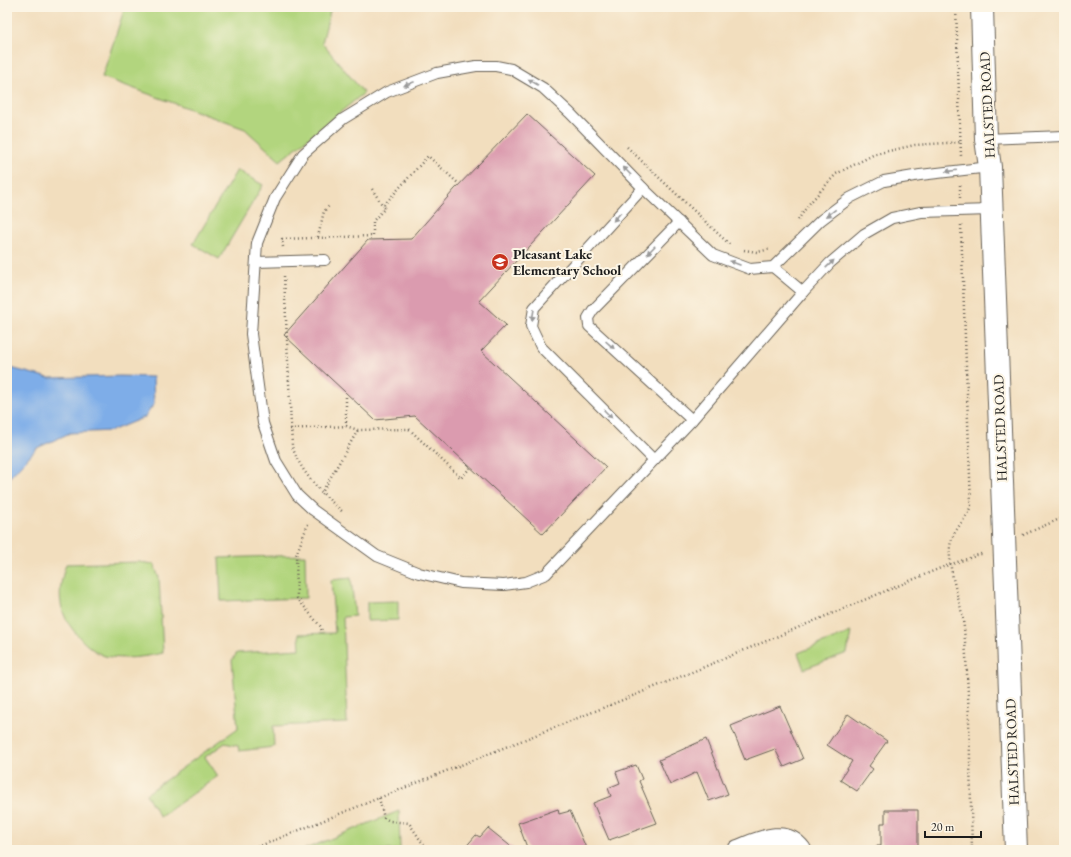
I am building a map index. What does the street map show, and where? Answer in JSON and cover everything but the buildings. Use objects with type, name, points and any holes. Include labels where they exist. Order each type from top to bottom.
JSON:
[{"type":"street","name":"HALSTED ROAD","points":[[982,7],[986,139],[990,167],[1016,850]]},
{"type":"street","points":[[738,850],[766,839],[783,838],[794,841],[801,850]]},
{"type":"lane","points":[[990,167],[884,181],[850,198],[822,220],[773,267],[750,269],[713,255],[643,188],[549,93],[511,69],[496,66],[476,66],[444,72],[387,92],[343,120],[303,154],[275,198],[257,243],[251,334],[263,423],[276,461],[297,495],[314,510],[377,556],[419,573],[461,582],[504,585],[526,582],[546,574],[692,420],[803,292],[830,264],[864,234],[892,218],[921,212],[991,210]]},
{"type":"lane","points":[[986,139],[1064,136]]},
{"type":"lane","points":[[643,188],[534,308],[531,326],[541,347],[654,460]]},
{"type":"lane","points":[[678,222],[593,310],[588,318],[589,326],[692,420]]},
{"type":"lane","points":[[256,262],[325,260]]},
{"type":"lane","points":[[773,267],[803,292]]},
{"type":"path","points":[[956,7],[962,142],[960,210],[971,505],[969,513],[954,531],[951,540],[951,564],[964,619],[972,850]]},
{"type":"path","points":[[795,226],[808,205],[836,174],[875,154],[915,145],[962,142]]},
{"type":"path","points":[[627,148],[731,246],[737,248]]},
{"type":"path","points":[[374,240],[373,221],[384,208],[383,206],[428,156],[459,184]]},
{"type":"path","points":[[372,189],[383,206]]},
{"type":"path","points":[[318,237],[324,211],[330,205]]},
{"type":"path","points":[[348,516],[321,493],[297,462],[292,446],[282,239],[373,236]]},
{"type":"path","points":[[742,250],[757,252],[776,248]]},
{"type":"path","points":[[346,394],[346,426]]},
{"type":"path","points":[[290,429],[346,426],[358,430],[409,429],[461,478],[470,468]]},
{"type":"path","points":[[1021,536],[1064,517]]},
{"type":"path","points":[[250,850],[697,670],[951,564],[990,551]]},
{"type":"path","points":[[379,798],[384,818],[390,821],[409,823],[427,850]]},
{"type":"green space","points":[[125,7],[331,7],[322,43],[364,93],[280,161],[245,129],[102,77]]},
{"type":"green space","points":[[237,170],[263,185],[219,259],[193,244]]},
{"type":"green space","points":[[305,555],[306,598],[221,601],[219,558]]},
{"type":"green space","points":[[139,562],[154,564],[159,578],[163,653],[134,658],[120,658],[102,655],[82,641],[67,621],[63,612],[60,595],[66,564]]},
{"type":"green space","points":[[351,578],[355,616],[343,617],[347,723],[273,726],[274,747],[239,751],[238,746],[225,743],[205,757],[218,776],[160,817],[146,794],[238,728],[232,660],[237,653],[300,649],[299,634],[335,633],[331,580]]},
{"type":"green space","points":[[398,601],[398,620],[367,621],[367,602]]},
{"type":"green space","points":[[851,632],[847,653],[804,669],[798,653]]},
{"type":"green space","points":[[399,811],[400,850],[303,850]]},
{"type":"water","points":[[7,367],[49,378],[120,376],[153,377],[154,404],[145,417],[111,431],[70,433],[37,448],[7,480]]},
{"type":"place","name":"Pleasant Lake Elementary School","points":[[500,262]]}]
